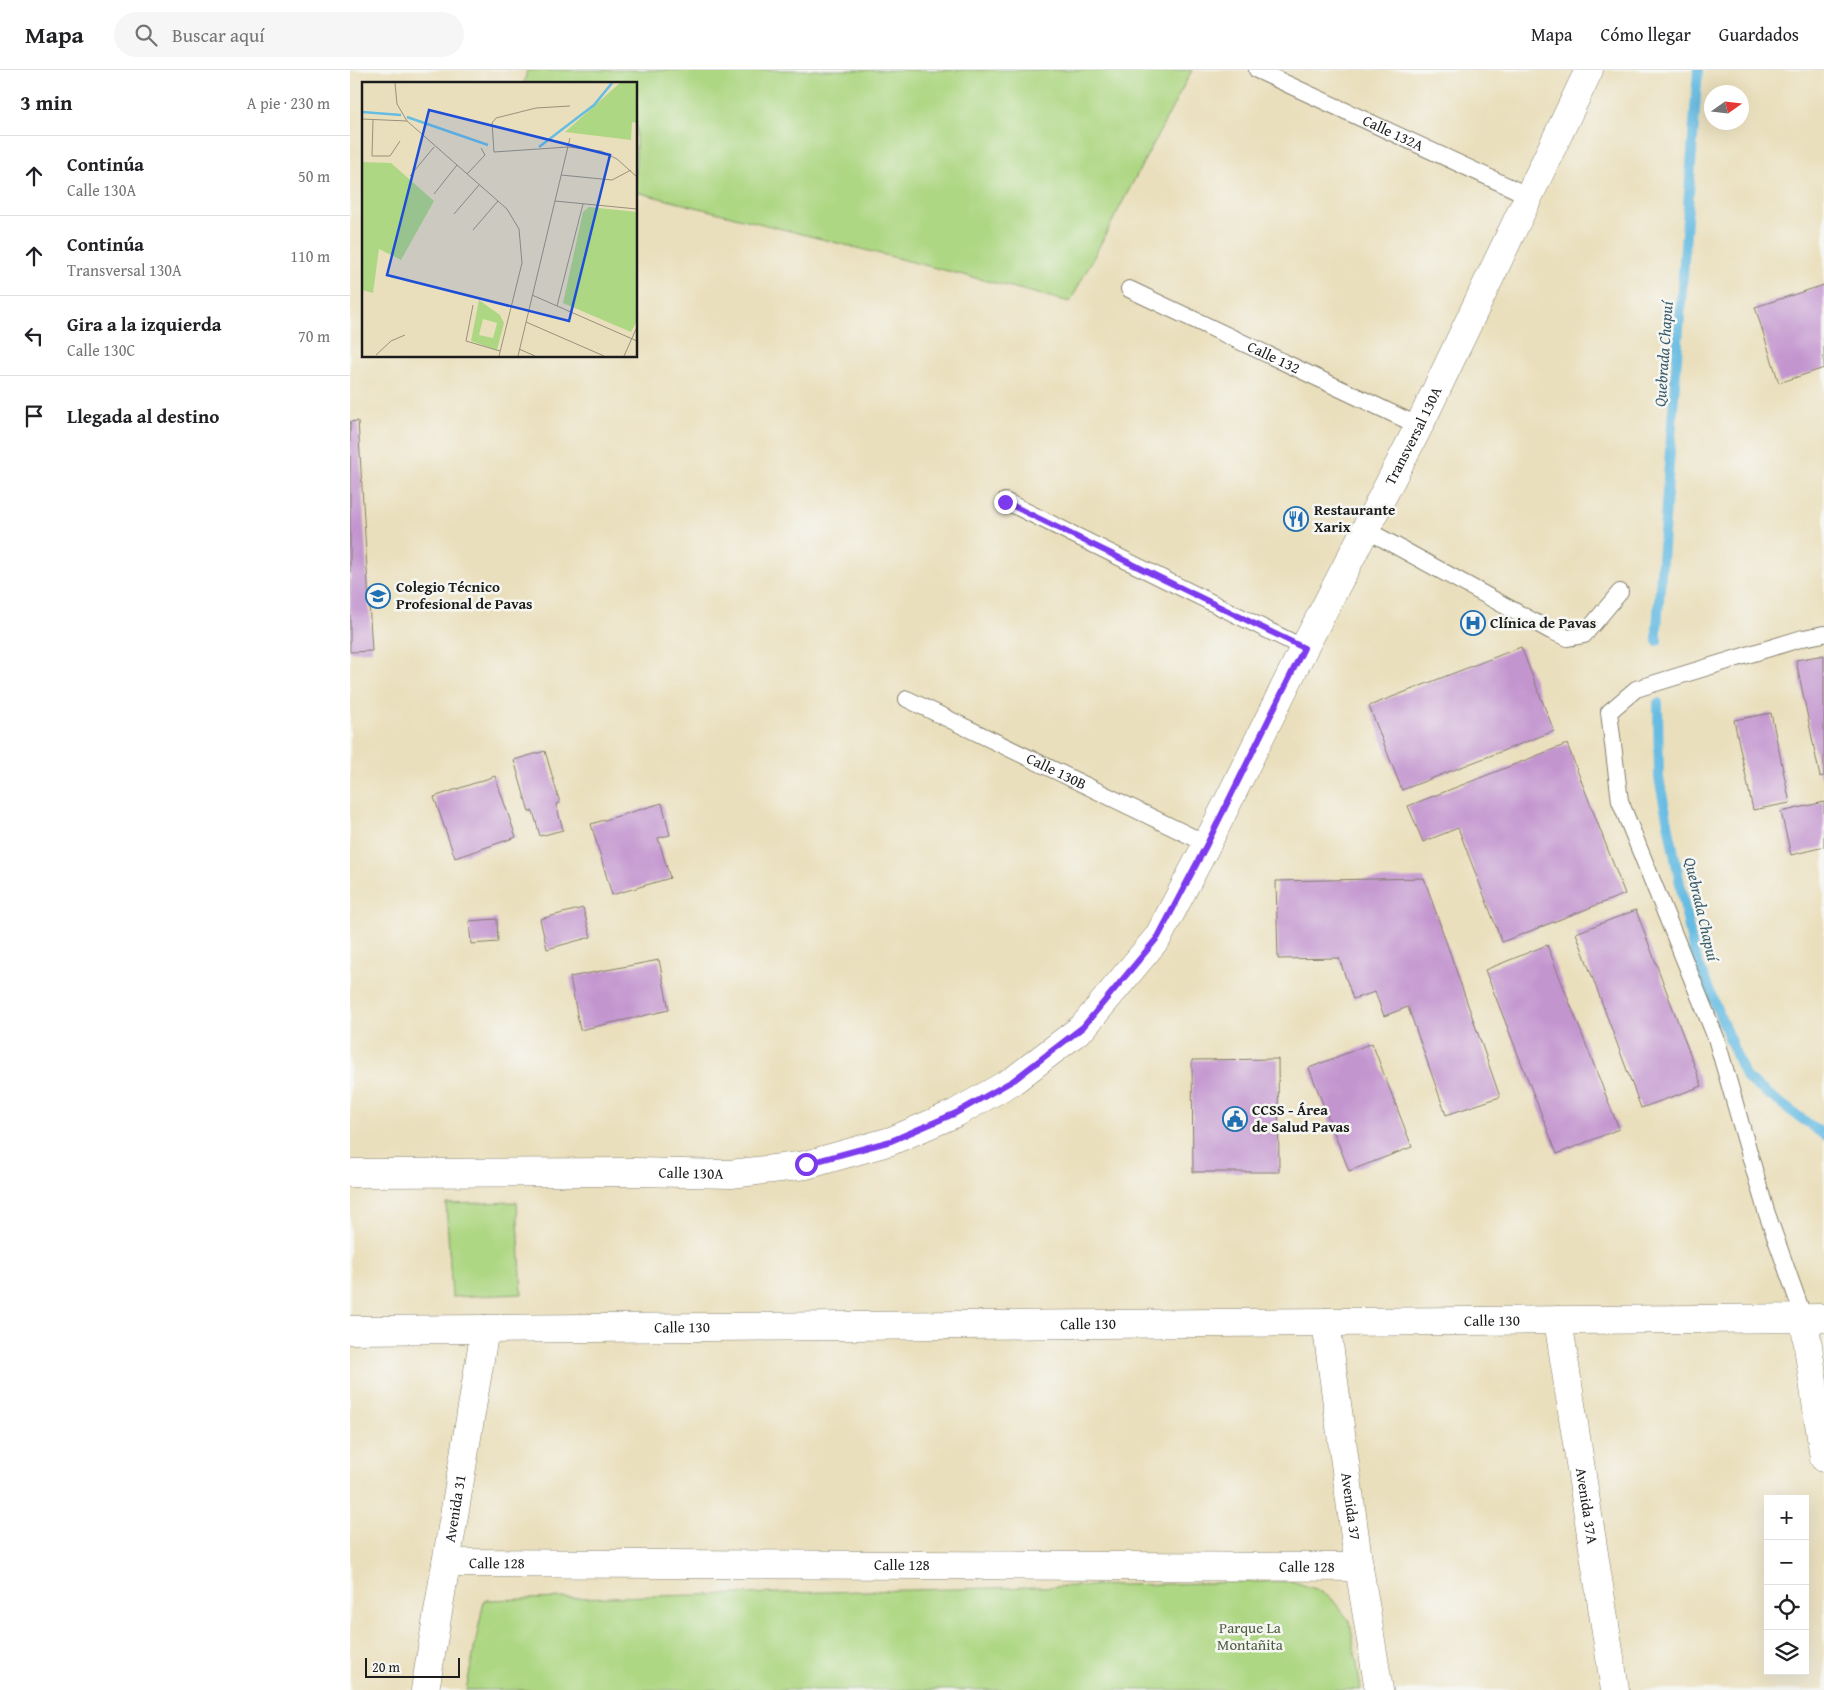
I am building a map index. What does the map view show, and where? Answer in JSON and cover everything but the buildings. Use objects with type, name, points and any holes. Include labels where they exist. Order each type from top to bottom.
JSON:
[{"type":"street","name":"Transversal 130A","points":[[1014,1080],[1083,1027],[1158,937],[1419,426],[1589,70]]},
{"type":"street","name":"Calle 130A","points":[[350,1173],[635,1172],[731,1174],[806,1164],[891,1141],[956,1113],[1014,1080]]},
{"type":"street","name":"Calle 130","points":[[350,1330],[1814,1318]]},
{"type":"street","points":[[1814,1318],[1824,1458]]},
{"type":"street","name":"Avenida 37A","points":[[1558,1320],[1614,1690]]},
{"type":"street","name":"Avenida 37","points":[[1326,1322],[1359,1567],[1379,1690]]},
{"type":"street","name":"Avenida 31","points":[[425,1690],[485,1329]]},
{"type":"street","name":"Calle 128","points":[[446,1563],[1359,1567]]},
{"type":"lane","name":"Calle 132A","points":[[1257,70],[1529,196]]},
{"type":"lane","name":"Calle 132","points":[[1130,289],[1419,426]]},
{"type":"lane","points":[[1005,502],[1304,648]]},
{"type":"lane","points":[[1365,529],[1551,631],[1568,638],[1584,635],[1620,592]]},
{"type":"lane","points":[[1814,1318],[1766,1211],[1716,1038],[1620,801],[1609,712],[1636,688],[1803,638],[1824,634]]},
{"type":"lane","name":"Calle 130B","points":[[907,699],[1207,844]]},
{"type":"green space","points":[[527,70],[1192,70],[1070,302],[638,193],[638,82],[524,82]]},
{"type":"green space","points":[[517,1202],[522,1294],[452,1297],[446,1204]]},
{"type":"green space","name":"Parque La Montañita","points":[[1291,1581],[1316,1589],[1332,1599],[1350,1622],[1361,1690],[466,1690],[484,1600]]},
{"type":"waterway","name":"Quebrada Chapuí","points":[[1657,641],[1698,70]]},
{"type":"waterway","name":"Quebrada Chapuí","points":[[1658,703],[1659,778],[1694,954],[1746,1078],[1824,1135]]},
{"type":"place","name":"Restaurante Xarix","points":[[1296,519]]},
{"type":"place","name":"Colegio Técnico Profesional de Pavas","points":[[378,596]]},
{"type":"place","name":"Clínica de Pavas","points":[[1473,623]]},
{"type":"place","name":"CCSS - Área de Salud Pavas","points":[[1235,1119]]},
{"type":"route","points":[[806,1164],[891,1141],[956,1113],[1014,1080],[1083,1027],[1158,937],[1207,844],[1304,648],[1005,502]]}]
